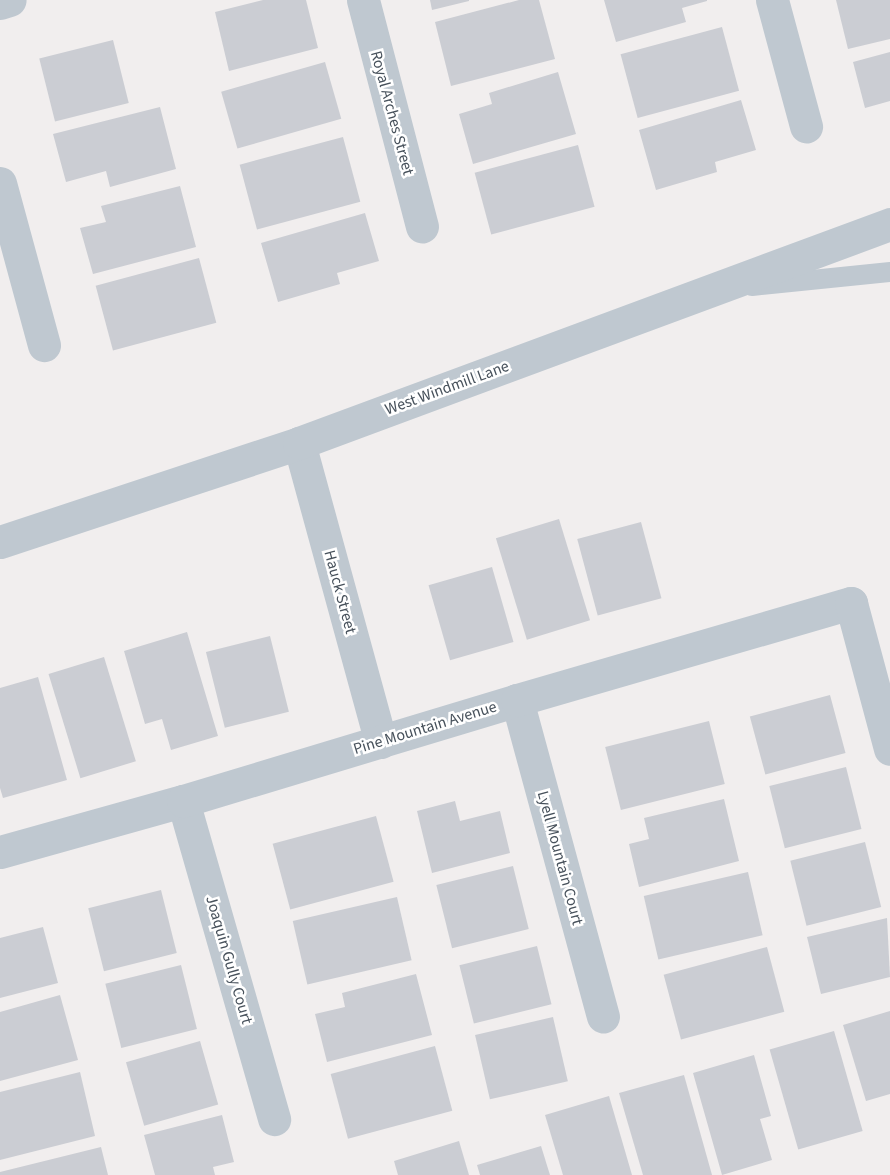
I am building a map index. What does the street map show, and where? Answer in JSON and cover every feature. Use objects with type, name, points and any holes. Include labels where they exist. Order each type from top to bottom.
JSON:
[{"type":"street","points":[[0,3],[10,0]]},
{"type":"street","name":"Royal Arches Street","points":[[363,0],[422,226]]},
{"type":"street","points":[[772,0],[806,126]]},
{"type":"street","points":[[0,183],[44,345]]},
{"type":"street","name":"West Windmill Lane","points":[[0,542],[299,443],[890,224]]},
{"type":"street","name":"Hauck Street","points":[[299,443],[381,742]]},
{"type":"street","name":"Pine Mountain Avenue","points":[[0,852],[183,801],[517,700],[851,603],[890,749]]},
{"type":"street","name":"Lyell Mountain Court","points":[[517,700],[603,1017]]},
{"type":"street","name":"Joaquin Gully Court","points":[[183,801],[274,1119]]},
{"type":"lane","points":[[713,290],[890,272]]},
{"type":"building","points":[[263,0],[306,0],[318,48],[229,71],[215,12]]},
{"type":"building","points":[[430,0],[469,0],[469,1],[432,10]]},
{"type":"building","points":[[519,0],[539,0],[555,59],[451,86],[435,22]]},
{"type":"building","points":[[604,0],[707,1],[682,8],[686,22],[616,42]]},
{"type":"building","points":[[836,0],[890,0],[890,39],[848,49]]},
{"type":"building","points":[[722,27],[739,91],[638,118],[621,54]]},
{"type":"building","points":[[113,40],[129,103],[55,121],[39,58]]},
{"type":"building","points":[[890,52],[890,101],[865,108],[853,62]]},
{"type":"building","points":[[325,62],[341,119],[237,148],[221,92]]},
{"type":"building","points":[[558,72],[576,134],[473,164],[459,114],[492,104],[489,93]]},
{"type":"building","points":[[741,100],[756,150],[715,162],[717,172],[656,190],[639,130]]},
{"type":"building","points":[[160,107],[176,169],[110,187],[106,171],[66,182],[53,134]]},
{"type":"building","points":[[343,137],[360,202],[257,229],[240,165]]},
{"type":"building","points":[[578,145],[595,207],[491,235],[475,173]]},
{"type":"building","points":[[180,186],[196,247],[93,274],[80,228],[106,222],[101,206]]},
{"type":"building","points":[[365,213],[379,261],[337,273],[340,284],[278,302],[261,243]]},
{"type":"building","points":[[199,258],[216,323],[113,350],[96,286]]},
{"type":"building","points":[[559,519],[590,620],[527,640],[496,538]]},
{"type":"building","points":[[641,522],[661,598],[598,615],[577,539]]},
{"type":"building","points":[[492,567],[513,642],[450,660],[429,585]]},
{"type":"building","points":[[187,632],[218,736],[171,750],[162,719],[145,724],[124,651]]},
{"type":"building","points":[[270,636],[289,712],[225,728],[206,652]]},
{"type":"building","points":[[104,657],[136,761],[80,778],[49,674]]},
{"type":"building","points":[[38,677],[67,780],[3,798],[0,788],[0,688]]},
{"type":"building","points":[[830,695],[846,753],[765,774],[750,716]]},
{"type":"building","points":[[709,721],[725,784],[621,810],[605,747]]},
{"type":"building","points":[[846,767],[861,829],[785,848],[769,786]]},
{"type":"building","points":[[724,799],[739,861],[639,887],[629,844],[649,839],[644,818]]},
{"type":"building","points":[[455,801],[460,821],[500,811],[510,853],[432,873],[417,811]]},
{"type":"building","points":[[376,816],[394,882],[290,909],[273,844]]},
{"type":"building","points":[[865,842],[881,907],[806,926],[790,861]]},
{"type":"building","points":[[513,866],[529,929],[452,948],[436,885]]},
{"type":"building","points":[[748,872],[763,935],[658,959],[644,896]]},
{"type":"building","points":[[161,890],[177,953],[104,971],[88,908]]},
{"type":"building","points":[[397,897],[412,960],[307,984],[293,921]]},
{"type":"building","points":[[887,918],[890,977],[821,994],[807,937]]},
{"type":"building","points":[[43,927],[58,983],[0,998],[0,938]]},
{"type":"building","points":[[537,946],[552,1004],[474,1024],[459,965]]},
{"type":"building","points":[[767,947],[784,1012],[681,1039],[664,975]]},
{"type":"building","points":[[181,965],[197,1029],[121,1048],[105,984]]},
{"type":"building","points":[[416,974],[432,1035],[327,1062],[315,1014],[345,1007],[342,993]]},
{"type":"building","points":[[60,995],[78,1060],[0,1081],[0,1012]]},
{"type":"building","points":[[890,1011],[890,1094],[866,1101],[843,1025]]},
{"type":"building","points":[[553,1017],[568,1081],[490,1099],[475,1035]]},
{"type":"building","points":[[834,1031],[863,1131],[798,1149],[770,1049]]},
{"type":"building","points":[[200,1041],[218,1104],[144,1126],[126,1062]]},
{"type":"building","points":[[435,1046],[452,1111],[348,1139],[331,1074]]},
{"type":"building","points":[[754,1055],[771,1116],[760,1119],[772,1160],[722,1175],[693,1073]]},
{"type":"building","points":[[80,1072],[95,1136],[0,1160],[0,1092]]},
{"type":"building","points":[[684,1075],[712,1175],[643,1175],[619,1093]]},
{"type":"building","points":[[609,1096],[632,1175],[563,1175],[545,1115]]},
{"type":"building","points":[[222,1115],[234,1162],[213,1167],[215,1175],[155,1175],[144,1135]]},
{"type":"building","points":[[459,1141],[469,1175],[398,1175],[394,1161]]},
{"type":"building","points":[[541,1146],[550,1175],[480,1175],[477,1165]]},
{"type":"building","points":[[101,1147],[108,1175],[0,1175],[0,1172]]}]
